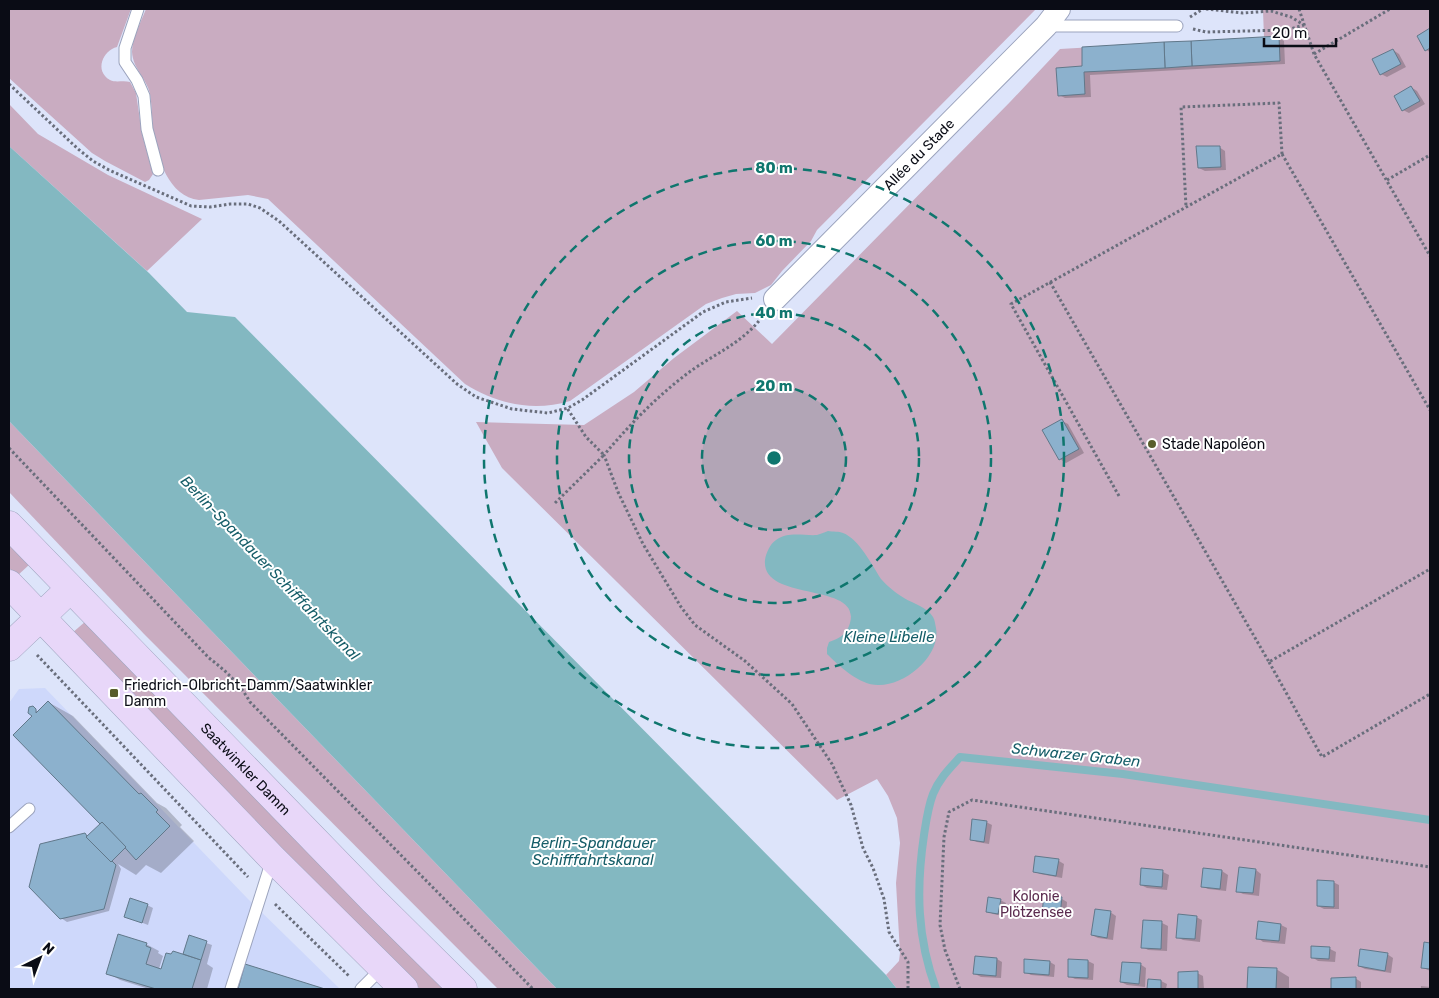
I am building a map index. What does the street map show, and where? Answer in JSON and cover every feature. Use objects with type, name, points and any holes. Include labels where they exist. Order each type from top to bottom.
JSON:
[{"type":"main road","name":"Saatwinkler Damm","points":[[9,525],[373,900],[463,989]]},
{"type":"main road","points":[[9,584],[272,858],[404,989]]},
{"type":"main road","points":[[14,642],[70,589]]},
{"type":"street","name":"Allée du Stade","points":[[775,299],[1046,26],[1059,9]]},
{"type":"lane","points":[[138,9],[125,48],[125,62],[137,80],[144,96],[148,129],[158,170]]},
{"type":"lane","points":[[1046,26],[1177,26]]},
{"type":"lane","points":[[9,827],[29,809]]},
{"type":"lane","points":[[231,989],[272,858]]},
{"type":"lane","points":[[362,989],[382,968]]},
{"type":"path","points":[[1206,9],[1243,13],[1271,11],[1291,17],[1304,24]]},
{"type":"path","points":[[1299,9],[1314,54],[1430,256]]},
{"type":"path","points":[[1314,54],[1390,9]]},
{"type":"path","points":[[1177,26],[1206,32],[1286,30],[1304,24]]},
{"type":"path","points":[[9,84],[78,149],[93,161],[109,170],[191,206],[210,207],[248,204],[260,208],[279,221],[457,384],[476,397],[512,410],[548,413],[567,408],[582,400],[703,312],[726,302],[747,298],[775,299]]},
{"type":"path","points":[[1186,207],[1181,107],[1279,103],[1282,154],[1430,410]]},
{"type":"path","points":[[1119,496],[1011,304],[1282,154]]},
{"type":"path","points":[[1387,180],[1430,155]]},
{"type":"path","points":[[1050,282],[1322,757],[1430,694]]},
{"type":"path","points":[[555,502],[604,455],[647,408],[695,368],[739,341],[756,325]]},
{"type":"path","points":[[567,408],[586,437],[604,455],[618,492],[643,544],[681,607],[695,624],[745,660],[792,704],[832,764],[851,805],[863,848],[873,868],[884,899],[889,932],[908,962],[908,989]]},
{"type":"path","points":[[9,448],[209,658],[224,669],[244,691],[250,702],[533,989]]},
{"type":"path","points":[[1269,662],[1430,569]]},
{"type":"path","points":[[14,642],[362,989]]},
{"type":"path","points":[[960,989],[945,950],[940,925],[944,837],[949,812],[972,800],[1430,868]]},
{"type":"shaded area","points":[[45,688],[248,899],[340,989],[9,989],[9,703],[19,689]]},
{"type":"green space","points":[[9,9],[131,9],[117,47],[104,56],[101,66],[105,76],[110,80],[130,82],[136,93],[142,134],[153,174],[149,180],[145,182],[92,153],[9,78]]},
{"type":"green space","points":[[146,9],[1036,9],[817,230],[811,241],[771,285],[755,293],[736,294],[706,304],[570,401],[542,406],[529,406],[490,397],[465,384],[268,199],[248,195],[199,200],[180,192],[172,184],[161,164],[158,153],[153,132],[150,94],[137,69],[132,52],[133,41]]},
{"type":"green space","name":"Kolonie Plötzensee","points":[[1261,9],[1430,9],[1430,989],[897,989],[886,975],[899,961],[900,953],[896,883],[900,843],[897,818],[888,796],[877,779],[837,800],[502,468],[476,422],[584,425],[634,392],[674,358],[737,311],[772,344],[1060,49],[1264,37],[1263,11]]},
{"type":"green space","points":[[9,104],[38,134],[108,175],[202,219],[147,271],[9,146]]},
{"type":"green space","points":[[9,421],[557,989],[498,989],[145,635],[9,492]]},
{"type":"green space","points":[[9,541],[30,564],[17,576],[9,568]]},
{"type":"green space","points":[[86,621],[446,989],[420,989],[360,931],[71,634]]},
{"type":"water","name":"Berlin-Spandauer Schifffahrtskanal","points":[[9,146],[149,273],[187,312],[235,317],[886,975],[897,989],[557,989],[9,421]]},
{"type":"water","name":"Kleine Libelle","points":[[828,531],[841,532],[849,536],[860,546],[886,584],[904,598],[920,606],[934,618],[936,639],[933,649],[927,659],[910,675],[888,684],[878,685],[864,682],[843,669],[827,654],[827,648],[829,642],[840,637],[847,630],[850,623],[850,610],[841,601],[793,588],[778,582],[768,573],[765,560],[770,546],[776,540],[796,534],[817,535]]},
{"type":"building","points":[[1430,28],[1430,48],[1425,51],[1417,36]]},
{"type":"building","points":[[1279,36],[1280,61],[1192,66],[1191,41]]},
{"type":"building","points":[[1191,41],[1192,66],[1165,68],[1164,42]]},
{"type":"building","points":[[1164,42],[1165,68],[1084,72],[1085,94],[1058,96],[1056,68],[1082,66],[1082,47]]},
{"type":"building","points":[[1393,49],[1401,64],[1380,75],[1372,59]]},
{"type":"building","points":[[1411,86],[1420,101],[1402,111],[1394,96]]},
{"type":"building","points":[[1196,146],[1220,146],[1221,167],[1198,168]]},
{"type":"building","points":[[1062,419],[1079,449],[1059,460],[1042,430]]},
{"type":"building","points":[[48,701],[139,794],[141,793],[158,810],[156,812],[170,826],[136,860],[102,822],[100,824],[13,735],[32,716],[28,713],[29,707],[33,706],[36,709],[36,713]]},
{"type":"building","points":[[972,819],[987,821],[984,842],[970,840]]},
{"type":"building","points":[[102,822],[126,847],[111,862],[86,837]]},
{"type":"building","points":[[85,833],[86,837],[116,865],[104,909],[60,919],[29,887],[40,844]]},
{"type":"building","points":[[1035,856],[1059,859],[1056,876],[1033,872]]},
{"type":"building","points":[[1239,867],[1256,869],[1253,893],[1236,892]]},
{"type":"building","points":[[1141,868],[1163,870],[1162,887],[1140,885]]},
{"type":"building","points":[[1203,868],[1222,870],[1220,889],[1201,887]]},
{"type":"building","points":[[1317,880],[1334,881],[1334,907],[1317,906]]},
{"type":"building","points":[[1044,895],[1062,897],[1060,916],[1042,913]]},
{"type":"building","points":[[988,897],[1001,899],[998,914],[986,912]]},
{"type":"building","points":[[130,898],[148,904],[142,923],[124,917]]},
{"type":"building","points":[[1095,909],[1111,911],[1107,938],[1091,935]]},
{"type":"building","points":[[1178,914],[1197,916],[1195,939],[1176,938]]},
{"type":"building","points":[[1143,920],[1162,921],[1161,949],[1141,948]]},
{"type":"building","points":[[1258,921],[1281,924],[1279,941],[1256,939]]},
{"type":"building","points":[[118,934],[147,943],[146,946],[151,948],[146,964],[161,969],[166,953],[171,954],[173,951],[201,960],[192,989],[156,989],[106,974]]},
{"type":"building","points":[[189,935],[207,941],[201,960],[183,954]]},
{"type":"building","points":[[1424,942],[1430,943],[1430,969],[1421,968]]},
{"type":"building","points":[[1311,946],[1330,947],[1329,959],[1311,958]]},
{"type":"building","points":[[1360,949],[1388,953],[1385,971],[1358,966]]},
{"type":"building","points":[[975,956],[997,958],[996,976],[973,974]]},
{"type":"building","points":[[1024,959],[1050,961],[1049,975],[1024,973]]},
{"type":"building","points":[[1068,959],[1088,960],[1088,978],[1068,977]]},
{"type":"building","points":[[1122,962],[1141,963],[1139,984],[1120,982]]},
{"type":"building","points":[[245,964],[325,989],[238,989]]},
{"type":"building","points":[[1248,967],[1277,968],[1276,989],[1247,989]]},
{"type":"building","points":[[1198,971],[1198,989],[1178,989],[1178,972]]},
{"type":"building","points":[[1356,977],[1356,989],[1331,989],[1331,978]]},
{"type":"building","points":[[1148,979],[1161,980],[1161,989],[1147,989]]},
{"type":"waterway","name":"Schwarzer Graben","points":[[936,989],[925,951],[922,932],[919,894],[921,855],[927,814],[933,794],[941,779],[960,757],[1123,774],[1430,820]]},
{"type":"place","name":"Stade Napoléon","points":[[1152,444]]},
{"type":"place","name":"Friedrich-Olbricht-Damm/Saatwinkler Damm","points":[[114,693]]}]
